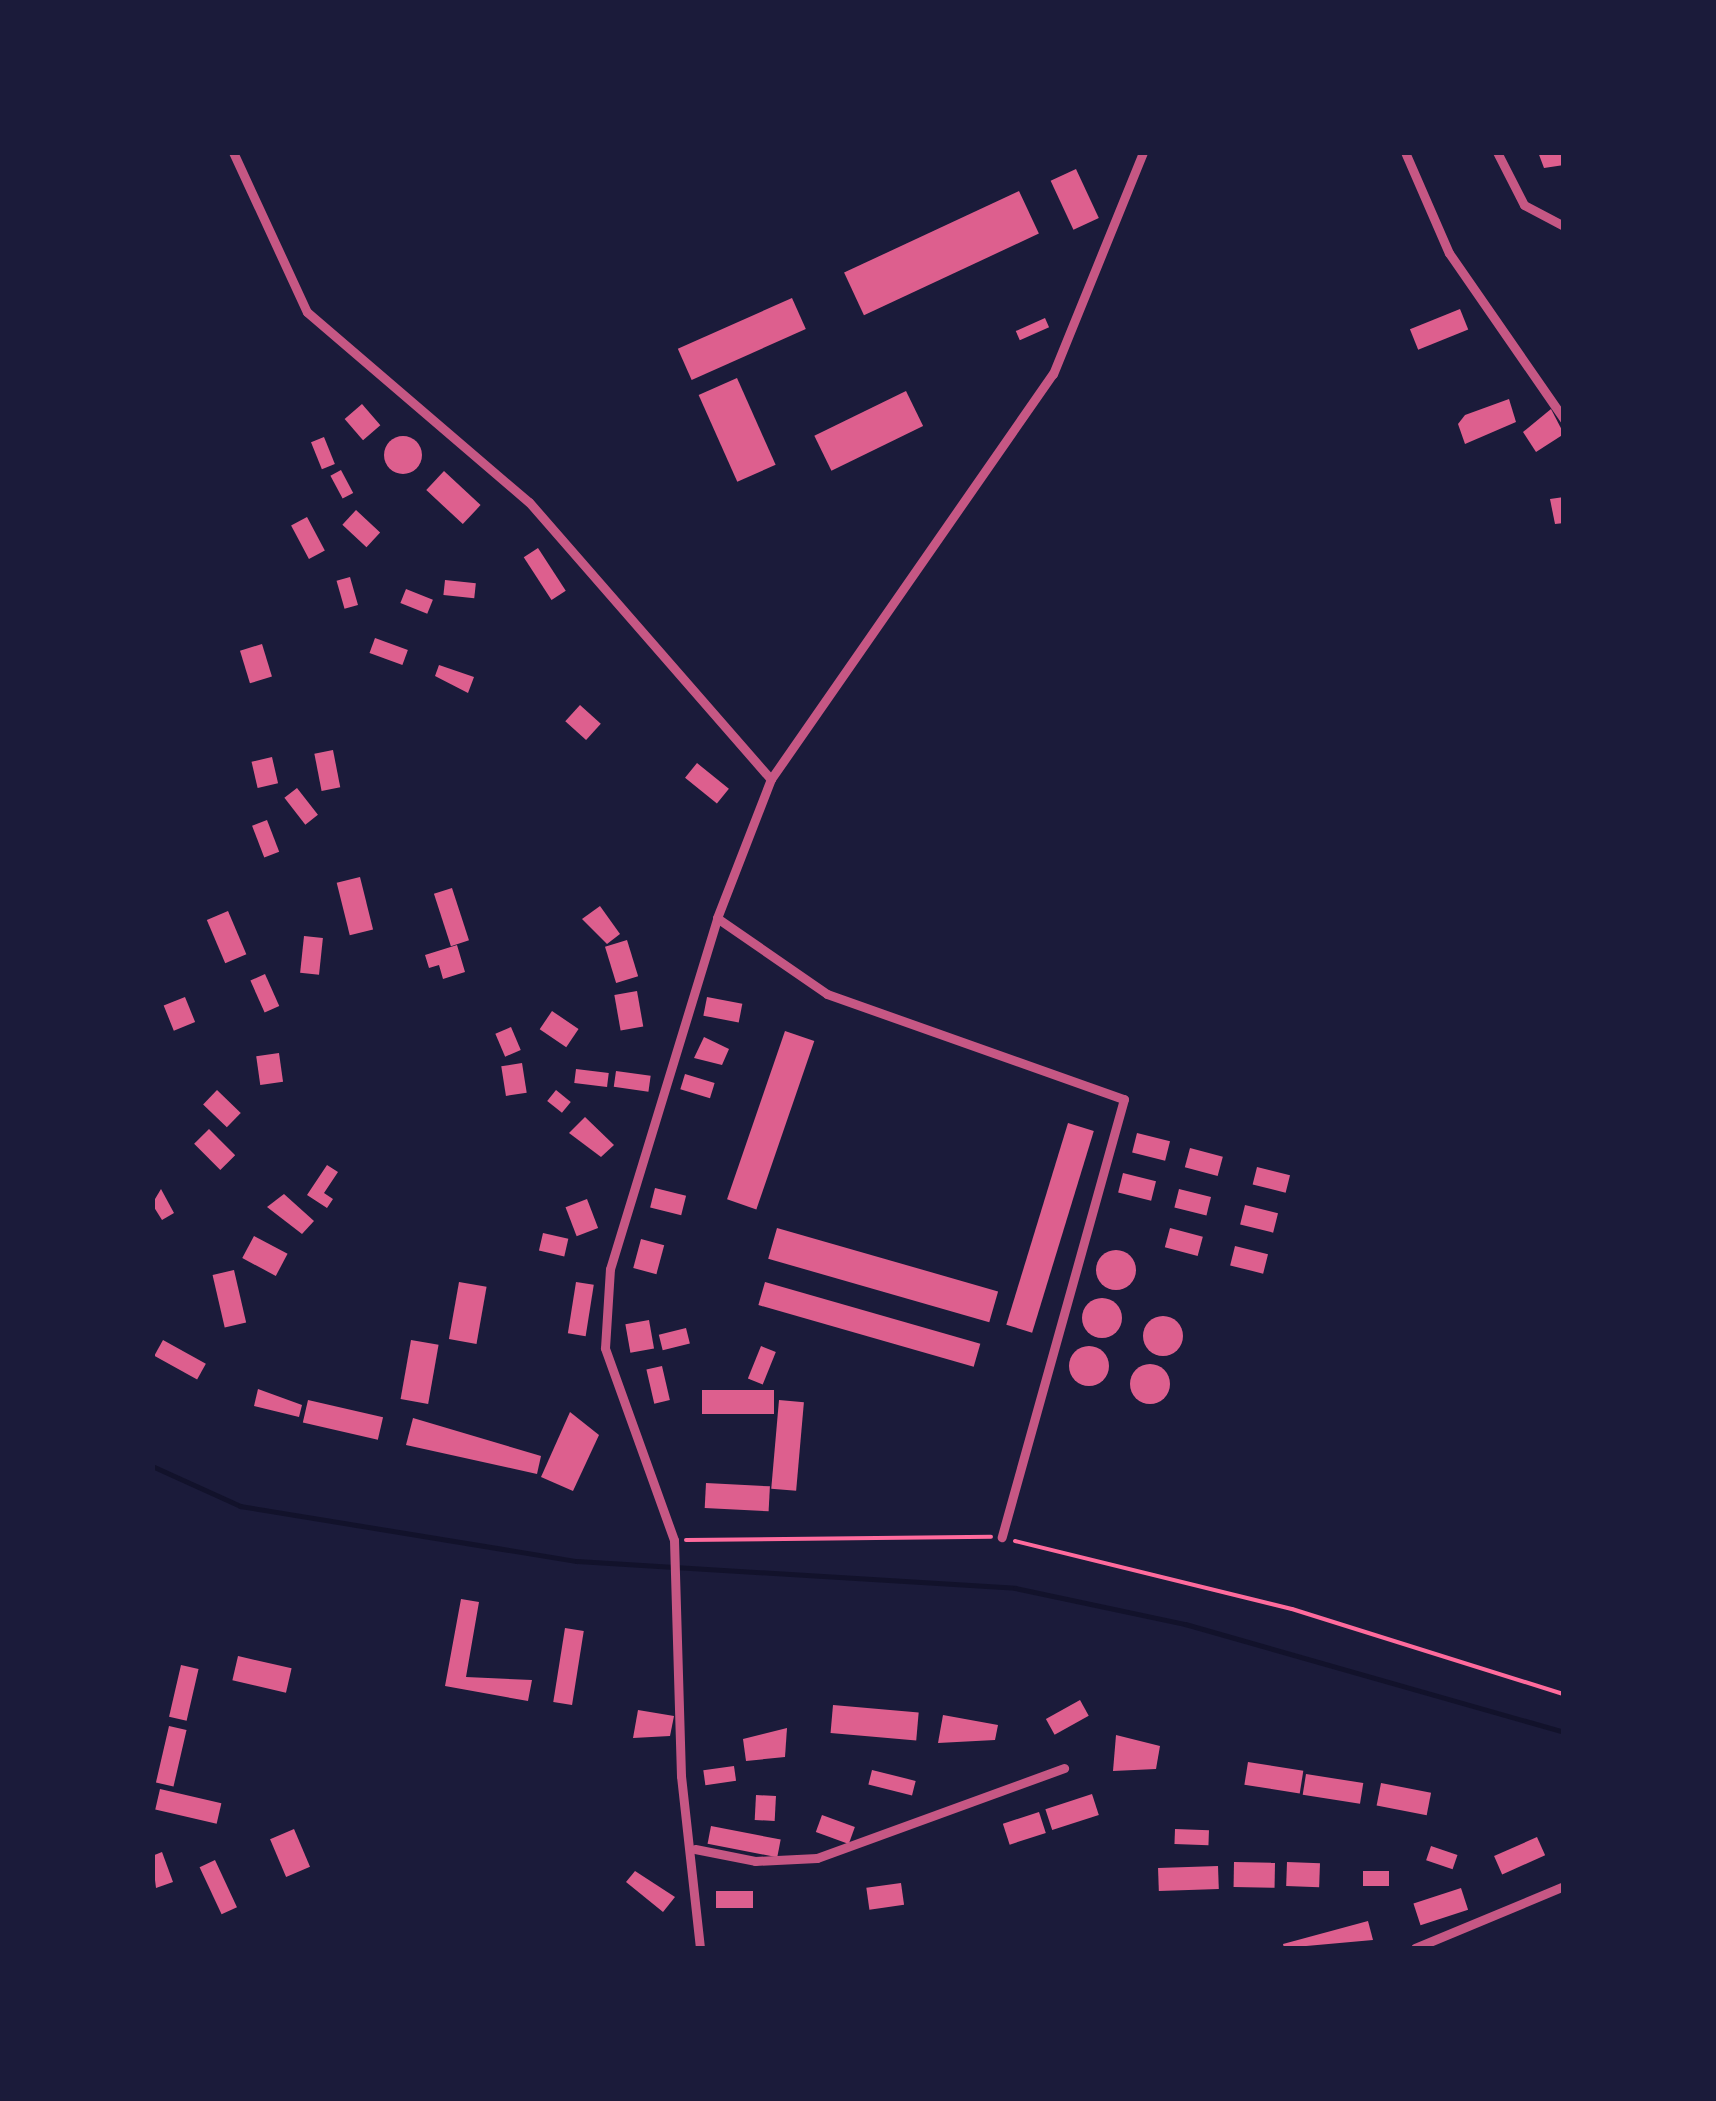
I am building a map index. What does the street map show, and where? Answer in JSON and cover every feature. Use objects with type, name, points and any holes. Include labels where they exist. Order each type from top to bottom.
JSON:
[{"type":"street","points":[[232,152],[307,312],[529,502],[771,780]]},
{"type":"street","points":[[700,1948],[695,1849],[680,1776],[674,1540],[605,1348],[602,1308],[718,918],[771,780],[1053,374],[1143,152]]},
{"type":"street","points":[[1405,152],[1449,253],[1564,420]]},
{"type":"street","points":[[1497,152],[1524,205],[1564,226]]},
{"type":"street","points":[[718,918],[827,994],[1124,1099],[1002,1536]]},
{"type":"street","points":[[695,1849],[755,1861],[816,1858],[1064,1768]]},
{"type":"street","points":[[1415,1948],[1564,1886]]},
{"type":"path","points":[[674,1540],[1002,1536],[1292,1610],[1564,1694]]},
{"type":"building","points":[[1538,152],[1564,152],[1564,165],[1544,168]]},
{"type":"building","points":[[1076,169],[1099,218],[1073,230],[1051,181]]},
{"type":"building","points":[[1019,191],[1039,234],[864,315],[844,273]]},
{"type":"building","points":[[792,298],[806,329],[692,380],[678,349]]},
{"type":"building","points":[[1460,309],[1468,329],[1418,350],[1410,329]]},
{"type":"building","points":[[1045,318],[1049,327],[1020,340],[1016,331]]},
{"type":"building","points":[[737,378],[776,465],[737,482],[699,395]]},
{"type":"building","points":[[906,391],[923,426],[831,471],[814,436]]},
{"type":"building","points":[[1509,399],[1516,422],[1465,444],[1458,424],[1465,415]]},
{"type":"building","points":[[362,404],[380,425],[363,440],[345,419]]},
{"type":"building","points":[[1551,409],[1564,434],[1536,452],[1523,432]]},
{"type":"building","points":[[403,436],[417,441],[422,455],[417,469],[403,474],[389,469],[384,455],[389,441]]},
{"type":"building","points":[[324,437],[335,464],[322,469],[311,442]]},
{"type":"building","points":[[341,470],[353,493],[343,499],[330,476]]},
{"type":"building","points":[[444,471],[481,505],[463,524],[426,490]]},
{"type":"building","points":[[1564,497],[1564,523],[1555,524],[1550,499]]},
{"type":"building","points":[[356,510],[380,533],[366,547],[342,525]]},
{"type":"building","points":[[307,517],[325,551],[309,559],[291,525]]},
{"type":"building","points":[[538,548],[566,591],[552,600],[524,557]]},
{"type":"building","points":[[350,577],[358,605],[345,609],[337,581]]},
{"type":"building","points":[[445,580],[476,583],[474,598],[443,595]]},
{"type":"building","points":[[406,589],[433,600],[427,614],[400,603]]},
{"type":"building","points":[[375,638],[408,650],[402,665],[370,653]]},
{"type":"building","points":[[262,644],[272,677],[250,683],[240,651]]},
{"type":"building","points":[[439,665],[474,677],[468,693],[435,676]]},
{"type":"building","points":[[580,705],[601,724],[586,740],[565,721]]},
{"type":"building","points":[[333,750],[340,787],[322,791],[314,754]]},
{"type":"building","points":[[272,757],[278,783],[258,788],[252,762]]},
{"type":"building","points":[[697,763],[729,789],[717,804],[685,778]]},
{"type":"building","points":[[297,788],[318,815],[305,825],[284,798]]},
{"type":"building","points":[[267,820],[279,852],[264,857],[252,826]]},
{"type":"building","points":[[360,877],[373,929],[350,935],[337,883]]},
{"type":"building","points":[[452,888],[469,940],[451,946],[434,894]]},
{"type":"building","points":[[600,906],[620,934],[607,944],[582,919]]},
{"type":"building","points":[[228,911],[246,954],[225,963],[207,920]]},
{"type":"building","points":[[304,936],[323,938],[319,975],[300,973]]},
{"type":"building","points":[[627,940],[638,976],[616,983],[605,947]]},
{"type":"building","points":[[457,945],[465,972],[443,979],[439,965],[429,968],[425,955]]},
{"type":"building","points":[[265,974],[279,1006],[265,1012],[250,981]]},
{"type":"building","points":[[637,991],[643,1026],[621,1030],[614,995]]},
{"type":"building","points":[[185,997],[195,1022],[174,1031],[164,1006]]},
{"type":"building","points":[[707,997],[742,1004],[739,1023],[703,1016]]},
{"type":"building","points":[[552,1011],[579,1029],[566,1047],[540,1029]]},
{"type":"building","points":[[511,1027],[521,1050],[505,1057],[495,1034]]},
{"type":"building","points":[[785,1031],[814,1041],[756,1209],[727,1199]]},
{"type":"building","points":[[704,1037],[729,1049],[722,1065],[694,1058]]},
{"type":"building","points":[[279,1053],[283,1082],[260,1085],[256,1056]]},
{"type":"building","points":[[522,1063],[527,1093],[506,1096],[501,1066]]},
{"type":"building","points":[[576,1069],[609,1073],[607,1087],[574,1083]]},
{"type":"building","points":[[616,1071],[651,1076],[648,1092],[614,1087]]},
{"type":"building","points":[[685,1074],[715,1083],[710,1098],[680,1089]]},
{"type":"building","points":[[217,1090],[241,1113],[227,1127],[203,1104]]},
{"type":"building","points":[[556,1090],[571,1102],[562,1113],[547,1101]]},
{"type":"building","points":[[585,1117],[614,1145],[601,1157],[569,1133]]},
{"type":"building","points":[[1068,1123],[1094,1131],[1032,1333],[1006,1325]]},
{"type":"building","points":[[209,1129],[235,1155],[220,1170],[194,1144]]},
{"type":"building","points":[[1137,1133],[1170,1141],[1165,1161],[1132,1152]]},
{"type":"building","points":[[1190,1148],[1223,1157],[1218,1176],[1185,1167]]},
{"type":"building","points":[[327,1165],[338,1172],[324,1193],[333,1199],[327,1208],[307,1195]]},
{"type":"building","points":[[1257,1167],[1290,1175],[1286,1193],[1253,1184]]},
{"type":"building","points":[[1123,1173],[1156,1181],[1151,1201],[1118,1192]]},
{"type":"building","points":[[655,1188],[686,1196],[681,1215],[650,1207]]},
{"type":"building","points":[[161,1189],[174,1213],[162,1220],[152,1204]]},
{"type":"building","points":[[1179,1189],[1211,1197],[1206,1215],[1174,1207]]},
{"type":"building","points":[[284,1194],[314,1221],[302,1234],[267,1207]]},
{"type":"building","points":[[587,1199],[598,1228],[577,1236],[566,1207]]},
{"type":"building","points":[[1245,1205],[1278,1213],[1273,1233],[1240,1224]]},
{"type":"building","points":[[777,1228],[998,1291],[989,1322],[768,1259]]},
{"type":"building","points":[[1170,1228],[1203,1237],[1198,1256],[1165,1247]]},
{"type":"building","points":[[543,1233],[568,1239],[564,1256],[539,1251]]},
{"type":"building","points":[[254,1236],[288,1254],[276,1276],[242,1258]]},
{"type":"building","points":[[641,1239],[664,1245],[656,1274],[633,1268]]},
{"type":"building","points":[[1235,1246],[1268,1254],[1263,1274],[1230,1265]]},
{"type":"building","points":[[1116,1250],[1130,1256],[1136,1270],[1130,1284],[1116,1290],[1102,1284],[1096,1270],[1102,1256]]},
{"type":"building","points":[[234,1270],[246,1323],[225,1328],[213,1275]]},
{"type":"building","points":[[459,1282],[487,1287],[477,1344],[449,1339]]},
{"type":"building","points":[[576,1282],[594,1285],[586,1336],[568,1333]]},
{"type":"building","points":[[765,1282],[980,1344],[974,1367],[758,1305]]},
{"type":"building","points":[[1102,1298],[1116,1304],[1122,1318],[1116,1332],[1102,1338],[1088,1332],[1082,1318],[1088,1304]]},
{"type":"building","points":[[1163,1316],[1177,1322],[1183,1336],[1177,1350],[1163,1356],[1149,1350],[1143,1336],[1149,1322]]},
{"type":"building","points":[[649,1320],[654,1349],[630,1353],[625,1324]]},
{"type":"building","points":[[686,1328],[690,1344],[663,1350],[659,1335]]},
{"type":"building","points":[[163,1340],[206,1364],[197,1379],[154,1356]]},
{"type":"building","points":[[411,1340],[439,1345],[428,1404],[401,1399]]},
{"type":"building","points":[[761,1346],[776,1352],[763,1384],[748,1378]]},
{"type":"building","points":[[1089,1346],[1103,1352],[1109,1366],[1103,1380],[1089,1386],[1075,1380],[1069,1366],[1075,1352]]},
{"type":"building","points":[[1150,1364],[1164,1370],[1170,1384],[1164,1398],[1150,1404],[1136,1398],[1130,1384],[1136,1370]]},
{"type":"building","points":[[662,1366],[670,1400],[654,1404],[646,1370]]},
{"type":"building","points":[[258,1389],[302,1405],[299,1417],[254,1406]]},
{"type":"building","points":[[702,1390],[774,1390],[774,1414],[702,1414]]},
{"type":"building","points":[[308,1400],[383,1417],[378,1440],[303,1422]]},
{"type":"building","points":[[779,1400],[804,1402],[796,1491],[771,1489]]},
{"type":"building","points":[[570,1412],[599,1435],[573,1491],[541,1477]]},
{"type":"building","points":[[413,1418],[541,1456],[537,1474],[406,1445]]},
{"type":"building","points":[[706,1483],[770,1486],[769,1511],[705,1508]]},
{"type":"building","points":[[461,1599],[479,1602],[466,1677],[532,1680],[528,1701],[445,1686]]},
{"type":"building","points":[[565,1628],[584,1631],[572,1705],[553,1702]]},
{"type":"building","points":[[238,1656],[292,1668],[286,1693],[232,1680]]},
{"type":"building","points":[[181,1665],[199,1669],[187,1721],[169,1717]]},
{"type":"building","points":[[1080,1700],[1089,1716],[1055,1735],[1046,1719]]},
{"type":"building","points":[[833,1705],[919,1712],[916,1740],[831,1733]]},
{"type":"building","points":[[638,1710],[674,1716],[670,1736],[633,1738]]},
{"type":"building","points":[[943,1715],[998,1725],[995,1740],[938,1743]]},
{"type":"building","points":[[169,1726],[187,1730],[173,1787],[156,1783]]},
{"type":"building","points":[[787,1728],[785,1757],[746,1761],[743,1739]]},
{"type":"building","points":[[1116,1735],[1160,1746],[1156,1769],[1113,1771]]},
{"type":"building","points":[[1248,1762],[1303,1771],[1300,1793],[1244,1785]]},
{"type":"building","points":[[734,1766],[736,1781],[705,1785],[703,1770]]},
{"type":"building","points":[[872,1770],[916,1781],[912,1795],[868,1785]]},
{"type":"building","points":[[1306,1774],[1363,1783],[1360,1804],[1303,1795]]},
{"type":"building","points":[[1381,1783],[1431,1793],[1427,1815],[1377,1806]]},
{"type":"building","points":[[160,1789],[221,1803],[217,1824],[155,1809]]},
{"type":"building","points":[[1092,1794],[1099,1815],[1052,1830],[1045,1809]]},
{"type":"building","points":[[756,1795],[776,1796],[775,1821],[755,1820]]},
{"type":"building","points":[[1039,1812],[1046,1833],[1010,1845],[1003,1824]]},
{"type":"building","points":[[822,1815],[855,1827],[849,1844],[816,1832]]},
{"type":"building","points":[[711,1826],[781,1840],[777,1857],[708,1844]]},
{"type":"building","points":[[294,1829],[310,1867],[286,1877],[270,1839]]},
{"type":"building","points":[[1175,1829],[1209,1830],[1208,1845],[1174,1844]]},
{"type":"building","points":[[1537,1837],[1545,1855],[1502,1874],[1494,1856]]},
{"type":"building","points":[[1431,1846],[1457,1855],[1453,1869],[1426,1860]]},
{"type":"building","points":[[162,1852],[173,1882],[156,1888],[152,1856]]},
{"type":"building","points":[[215,1860],[237,1907],[222,1914],[200,1867]]},
{"type":"building","points":[[1234,1862],[1275,1863],[1275,1888],[1234,1887]]},
{"type":"building","points":[[1287,1862],[1320,1863],[1319,1887],[1286,1886]]},
{"type":"building","points":[[1218,1866],[1219,1889],[1159,1891],[1158,1868]]},
{"type":"building","points":[[635,1871],[675,1897],[663,1912],[626,1882]]},
{"type":"building","points":[[1363,1871],[1389,1871],[1389,1886],[1363,1886]]},
{"type":"building","points":[[901,1883],[904,1905],[869,1910],[866,1888]]},
{"type":"building","points":[[1461,1888],[1468,1910],[1421,1925],[1413,1903]]},
{"type":"building","points":[[716,1891],[753,1891],[753,1908],[716,1908]]},
{"type":"building","points":[[1368,1921],[1373,1940],[1284,1948],[1283,1944]]},
{"type":"waterway","points":[[152,1466],[240,1506],[577,1561],[1015,1588],[1185,1624],[1564,1732]]}]
